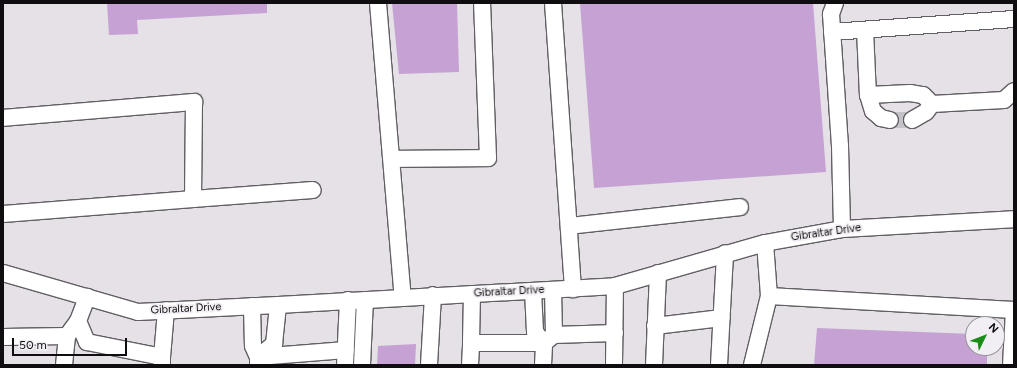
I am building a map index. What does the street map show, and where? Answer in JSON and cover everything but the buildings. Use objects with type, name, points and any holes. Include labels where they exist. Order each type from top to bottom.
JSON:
[{"type":"street","points":[[378,3],[403,298]]},
{"type":"street","points":[[392,159],[488,158],[482,3]]},
{"type":"street","points":[[553,3],[573,289]]},
{"type":"street","points":[[835,3],[831,14],[840,146],[842,229]]},
{"type":"street","points":[[832,32],[1014,19]]},
{"type":"street","points":[[865,30],[868,95],[873,111],[881,118],[890,120]]},
{"type":"street","points":[[868,95],[910,92],[923,95],[932,104],[1004,100],[1014,91]]},
{"type":"street","points":[[3,118],[194,102],[193,199]]},
{"type":"street","points":[[912,120],[926,112],[932,104]]},
{"type":"street","points":[[3,214],[313,190]]},
{"type":"street","points":[[569,226],[740,207]]},
{"type":"street","name":"Gibraltar Drive","points":[[3,273],[138,312],[278,305],[433,295],[615,286],[725,253],[765,243],[842,229],[1014,219]]},
{"type":"street","points":[[752,365],[769,296],[765,243]]},
{"type":"street","points":[[719,365],[725,253]]},
{"type":"street","points":[[654,365],[658,273]]},
{"type":"street","points":[[614,365],[615,286]]},
{"type":"street","points":[[543,365],[549,339],[552,290]]},
{"type":"street","points":[[533,291],[535,332],[549,339]]},
{"type":"street","points":[[470,365],[472,294]]},
{"type":"street","points":[[429,365],[433,295]]},
{"type":"street","points":[[769,296],[1014,310],[1011,365]]},
{"type":"street","points":[[64,365],[67,336],[78,321],[87,297]]},
{"type":"street","points":[[258,361],[346,357],[348,300]]},
{"type":"street","points":[[362,365],[365,300]]},
{"type":"street","points":[[258,361],[274,344],[278,305]]},
{"type":"street","points":[[252,306],[253,346],[258,361]]},
{"type":"street","points":[[78,321],[87,342],[162,361],[166,310]]},
{"type":"street","points":[[656,326],[722,318]]},
{"type":"street","points":[[471,343],[549,339],[615,333]]},
{"type":"street","points":[[3,337],[67,336]]},
{"type":"tunnel","points":[[890,120],[912,120]]}]
